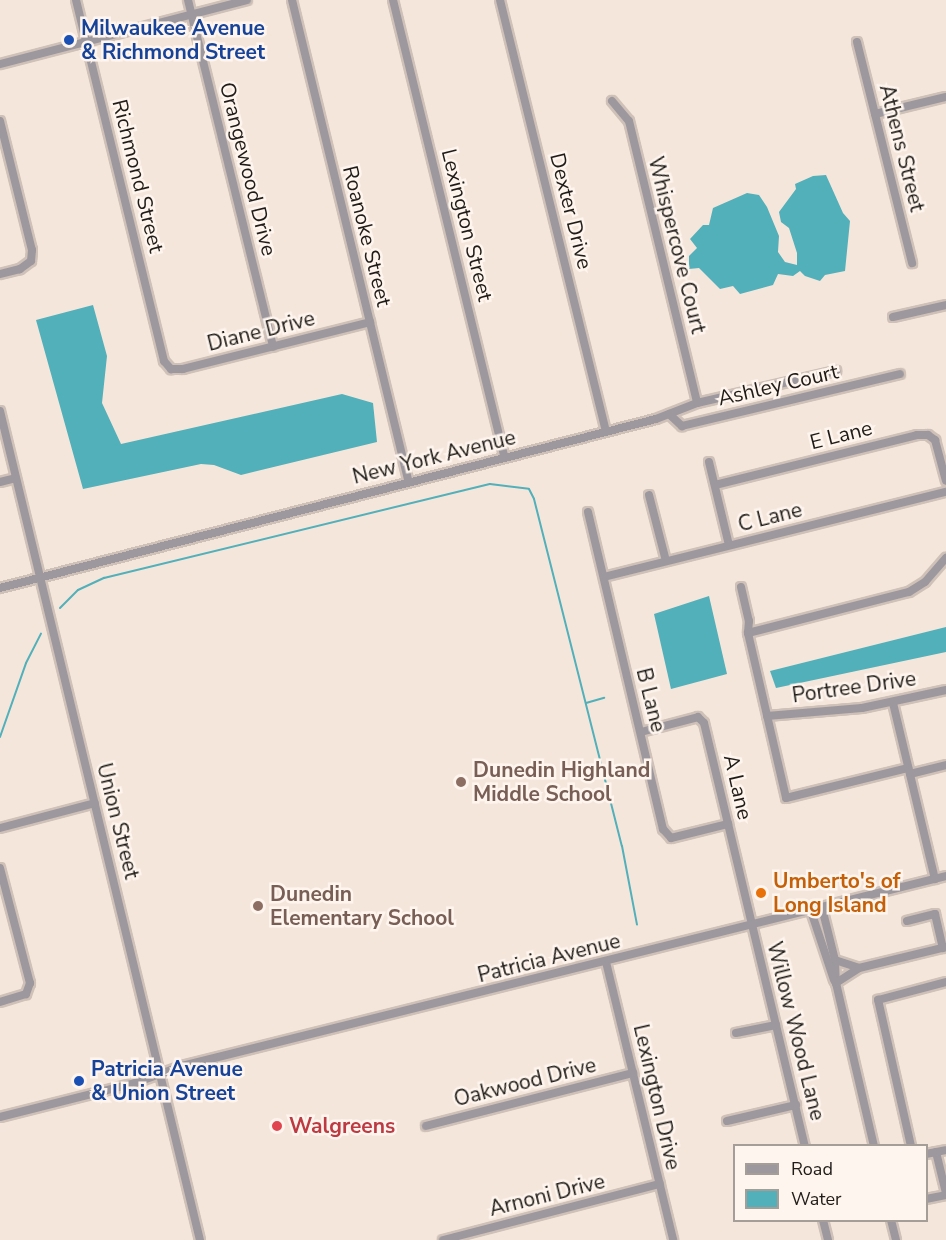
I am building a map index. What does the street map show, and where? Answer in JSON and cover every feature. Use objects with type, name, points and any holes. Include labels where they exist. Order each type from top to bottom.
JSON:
[{"type":"street","name":"Richmond Street","points":[[76,0],[164,361]]},
{"type":"street","name":"Orangewood Drive","points":[[188,0],[273,347]]},
{"type":"street","points":[[0,64],[247,0]]},
{"type":"street","name":"Roanoke Street","points":[[292,0],[408,481]]},
{"type":"street","name":"Lexington Street","points":[[393,0],[505,458]]},
{"type":"street","name":"Dexter Drive","points":[[500,0],[606,431]]},
{"type":"street","name":"Athens Street","points":[[857,42],[912,263]]},
{"type":"street","points":[[875,114],[946,97]]},
{"type":"street","name":"Whispercove Court","points":[[612,101],[629,121],[697,403]]},
{"type":"street","points":[[0,121],[32,250],[31,261],[20,269],[0,274]]},
{"type":"street","points":[[893,317],[946,304]]},
{"type":"street","name":"Diane Drive","points":[[164,361],[171,369],[183,369],[370,322]]},
{"type":"street","name":"New York Avenue","points":[[0,588],[408,481],[505,458],[669,414],[697,403],[836,371]]},
{"type":"street","name":"Ashley Court","points":[[669,414],[682,426],[900,374]]},
{"type":"street","name":"Union Street","points":[[0,411],[200,1240]]},
{"type":"street","name":"E Lane","points":[[715,485],[917,435],[928,435],[934,440],[946,481]]},
{"type":"street","points":[[709,462],[729,545]]},
{"type":"street","points":[[0,482],[16,478]]},
{"type":"street","name":"C Lane","points":[[603,577],[946,492]]},
{"type":"street","points":[[649,495],[666,561]]},
{"type":"street","name":"B Lane","points":[[588,512],[666,835],[671,838],[728,824]]},
{"type":"street","points":[[748,633],[909,592],[925,582],[946,558]]},
{"type":"street","points":[[741,587],[749,621],[748,633],[786,798],[946,765]]},
{"type":"street","name":"Portree Drive","points":[[767,716],[835,712],[893,703],[946,690]]},
{"type":"street","points":[[893,703],[909,771],[943,879]]},
{"type":"street","name":"A Lane","points":[[640,732],[698,717],[704,723],[751,926]]},
{"type":"street","points":[[0,828],[94,803]]},
{"type":"street","points":[[0,868],[30,983],[26,994],[0,1002]]},
{"type":"street","name":"Patricia Avenue","points":[[0,1117],[299,1037],[943,879]]},
{"type":"street","points":[[822,908],[835,960],[836,983]]},
{"type":"street","points":[[811,911],[836,983],[874,1144]]},
{"type":"street","points":[[836,983],[860,968],[944,947],[934,914],[907,921]]},
{"type":"street","name":"Willow Wood Lane","points":[[751,926],[806,1144]]},
{"type":"street","points":[[835,960],[860,968]]},
{"type":"street","name":"Lexington Drive","points":[[606,962],[673,1240]]},
{"type":"street","points":[[911,1144],[878,1000],[946,982]]},
{"type":"street","points":[[736,1033],[776,1025]]},
{"type":"street","name":"Oakwood Drive","points":[[426,1125],[633,1073]]},
{"type":"street","points":[[727,1121],[796,1105]]},
{"type":"street","points":[[928,1154],[946,1150]]},
{"type":"street","points":[[928,1198],[946,1194],[936,1152]]},
{"type":"street","name":"Arnoni Drive","points":[[443,1240],[660,1185]]},
{"type":"street","points":[[823,1222],[828,1240]]},
{"type":"street","points":[[891,1222],[896,1240]]},
{"type":"water","points":[[826,175],[843,213],[850,221],[845,271],[825,275],[820,281],[805,276],[800,271],[793,276],[778,274],[773,285],[740,294],[733,286],[720,289],[699,268],[689,269],[689,256],[697,248],[690,239],[703,225],[709,225],[713,208],[747,193],[759,195],[767,207],[779,236],[778,252],[785,262],[797,265],[797,253],[789,228],[781,222],[779,212],[796,189],[795,184],[813,176]]},
{"type":"water","points":[[93,305],[107,356],[102,403],[121,444],[342,394],[373,403],[377,442],[241,475],[214,465],[201,464],[83,489],[36,320]]},
{"type":"water","points":[[709,596],[727,674],[671,689],[654,614]]},
{"type":"water","points":[[946,627],[946,652],[776,688],[770,671]]},
{"type":"waterway","points":[[60,608],[78,590],[104,578],[490,484],[529,489],[534,499],[622,846],[637,925]]},
{"type":"waterway","points":[[0,737],[26,663],[41,634]]},
{"type":"waterway","points":[[586,703],[604,698]]},
{"type":"place","name":"Milwaukee Avenue & Richmond Street","points":[[69,40]]},
{"type":"place","name":"Dunedin Highland Middle School","points":[[461,782]]},
{"type":"place","name":"Umberto's of Long Island","points":[[761,893]]},
{"type":"place","name":"Dunedin Elementary School","points":[[258,906]]},
{"type":"place","name":"Patricia Avenue & Union Street","points":[[79,1081]]},
{"type":"place","name":"Walgreens","points":[[277,1126]]}]
